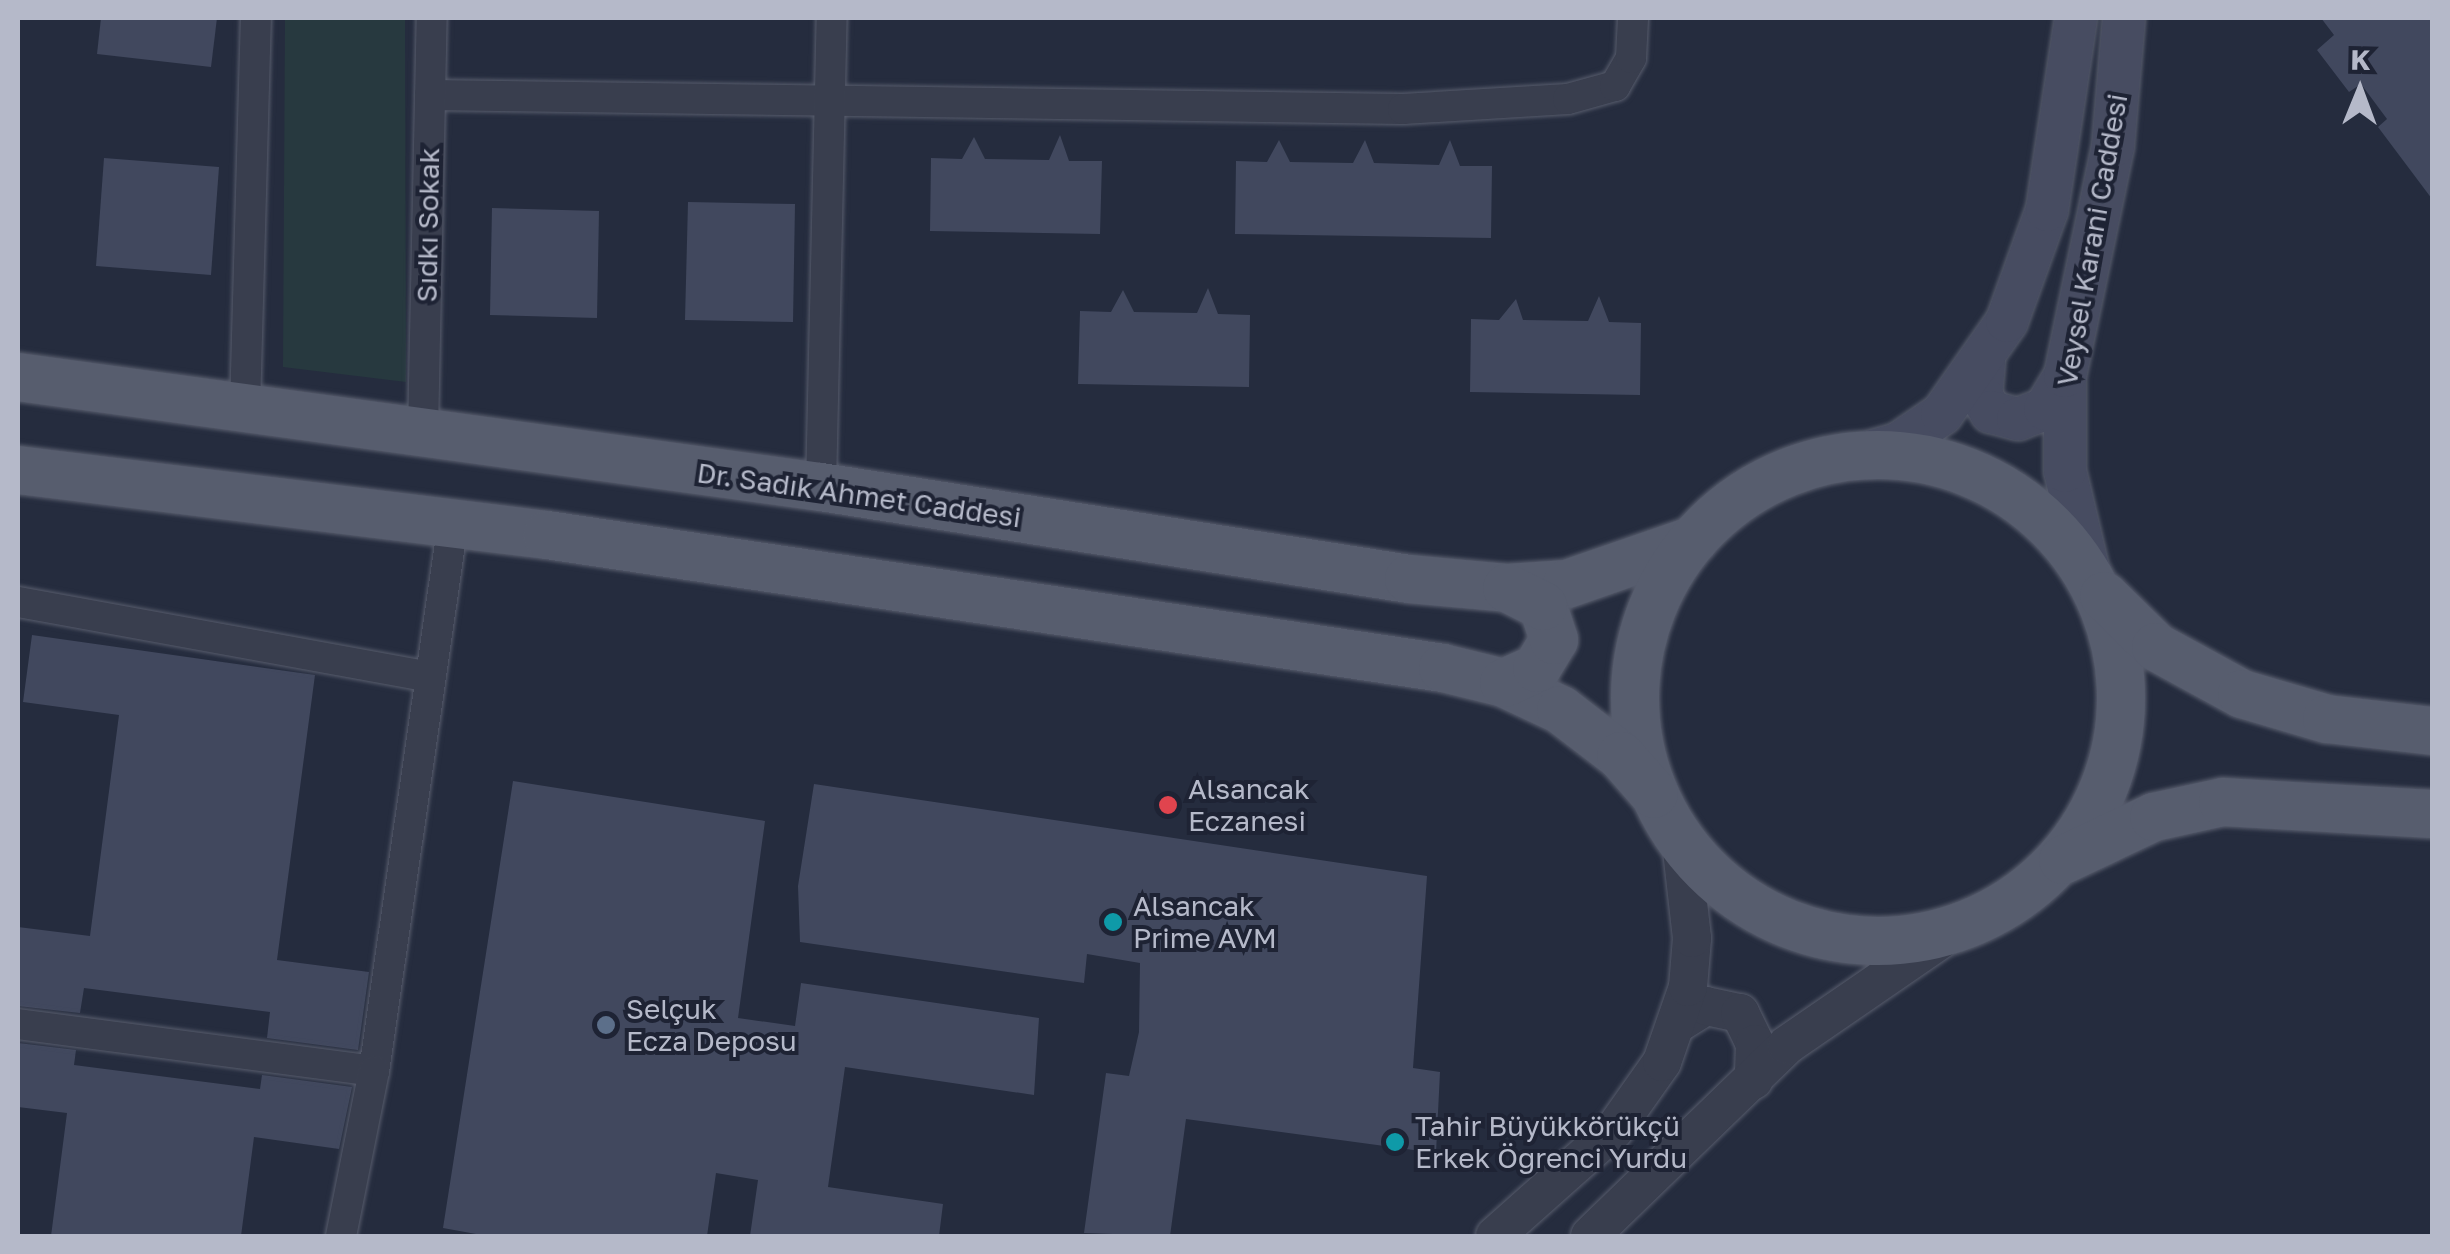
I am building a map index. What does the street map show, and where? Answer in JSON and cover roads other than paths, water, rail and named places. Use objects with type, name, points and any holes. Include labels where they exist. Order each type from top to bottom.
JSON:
[{"type":"main road","name":"Veysel Karani Caddesi","points":[[1851,458],[1898,444],[1942,414],[1984,363],[2047,210],[2076,18]]},
{"type":"main road","name":"Veysel Karani Caddesi","points":[[2091,580],[2065,471],[2065,376],[2113,146],[2124,18]]},
{"type":"main road","points":[[1984,363],[1981,394],[1991,412],[2018,419],[2045,409],[2065,376]]},
{"type":"main road","name":"Dr. Sadık Ahmet Caddesi","points":[[18,377],[1507,588],[1614,572],[1694,540]]},
{"type":"main road","points":[[1654,794],[1636,724],[1639,652],[1655,601],[1694,540],[1776,478],[1851,458],[1922,460],[1989,483],[2047,524],[2137,632],[2220,685],[2328,719],[2432,731]]},
{"type":"main road","points":[[18,470],[452,523],[1443,668],[1504,683],[1584,726],[1654,794],[1682,841],[1736,895],[1806,930],[1882,940],[1959,927],[2011,901],[2056,864],[2154,817],[2223,802],[2432,814]]},
{"type":"main road","points":[[2056,864],[2096,806],[2118,740],[2120,670],[2091,580]]},
{"type":"main road","points":[[1504,683],[1537,668],[1554,640],[1543,606],[1507,588]]},
{"type":"street","points":[[245,408],[256,18]]},
{"type":"street","name":"Sıdkı Sokak","points":[[422,432],[432,18]]},
{"type":"street","points":[[822,488],[832,18]]},
{"type":"street","points":[[430,95],[832,106],[1403,110],[1568,99],[1615,86],[1632,58],[1633,18]]},
{"type":"street","points":[[341,1236],[374,1071],[425,676],[452,523]]},
{"type":"street","points":[[18,602],[425,676]]},
{"type":"street","points":[[1495,1236],[1614,1130],[1662,1062],[1677,1024],[1692,938],[1682,841]]},
{"type":"street","points":[[1590,1236],[1821,1016],[1959,927]]},
{"type":"street","points":[[1677,1024],[1706,1006],[1740,1013],[1751,1027],[1754,1080]]},
{"type":"street","points":[[18,1024],[374,1071]]},
{"type":"place","name":"Alsancak Eczanesi","points":[[1168,805]]},
{"type":"place","name":"Alsancak Prime AVM","points":[[1113,922]]},
{"type":"place","name":"Selçuk Ecza Deposu","points":[[606,1025]]},
{"type":"place","name":"Tahir Büyükkörükçü Erkek Öğrenci Yurdu","points":[[1395,1142]]}]
